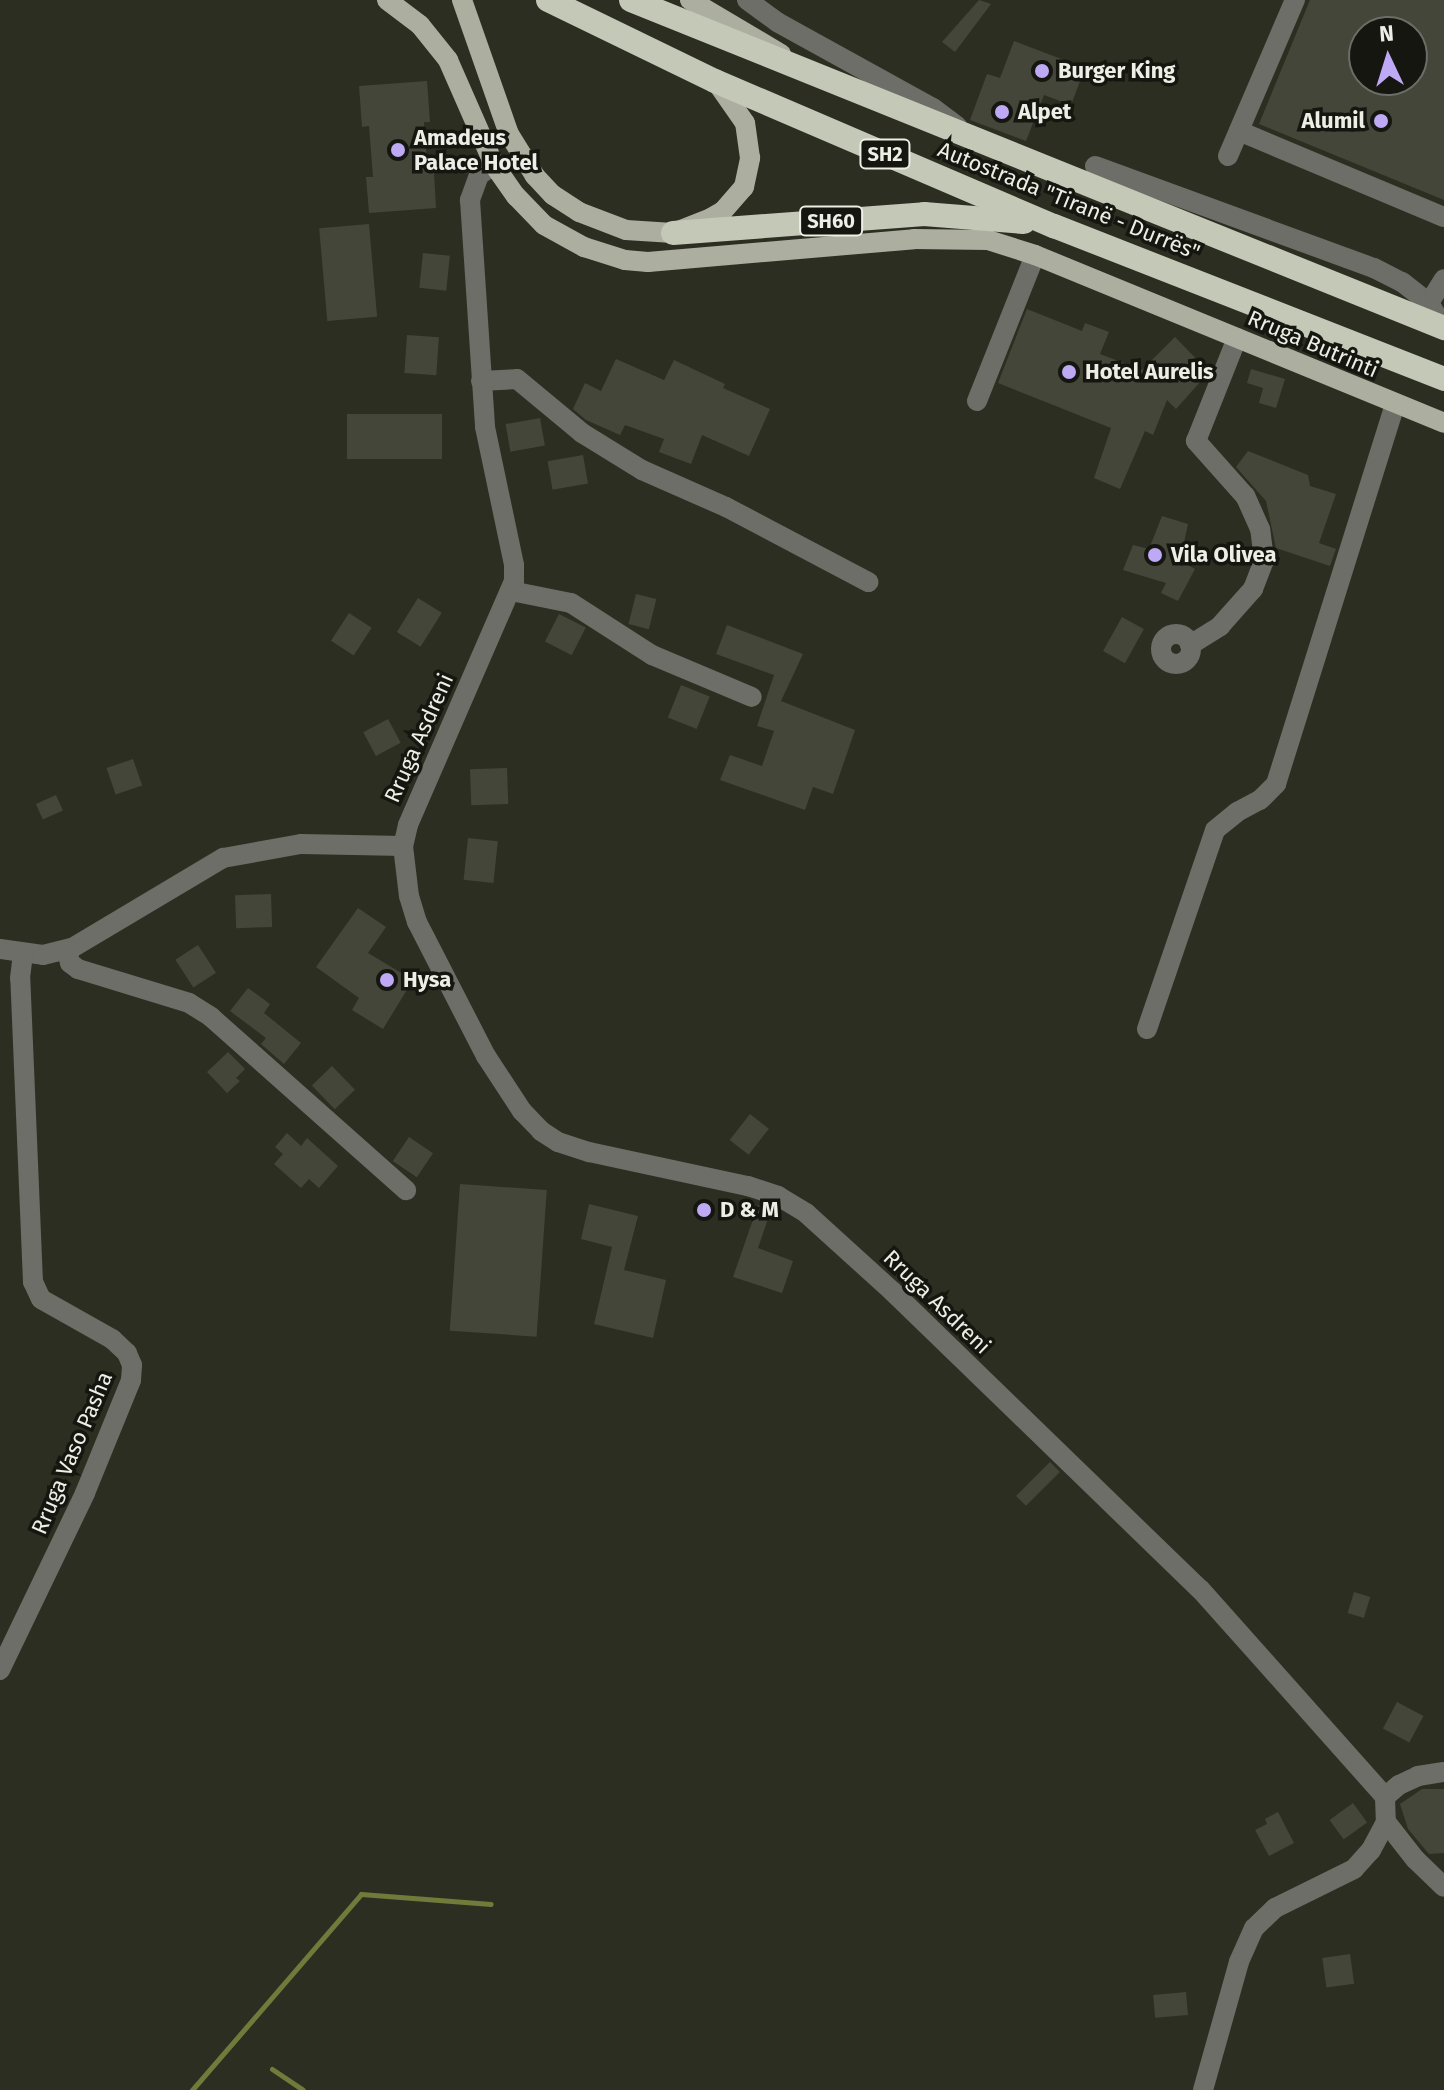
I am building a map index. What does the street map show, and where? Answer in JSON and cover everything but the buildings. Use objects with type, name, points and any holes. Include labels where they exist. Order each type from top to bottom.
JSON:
[{"type":"highway","name":"Autostrada \"Tiranë - Durrës\"","points":[[548,0],[715,81],[1054,226],[1444,379]]},
{"type":"highway","name":"Autostrada \"Tiranë - Durrës\"","points":[[631,0],[1444,328]]},
{"type":"highway","name":"SH60","points":[[673,233],[924,214],[988,229]]},
{"type":"highway","points":[[988,229],[1054,226]]},
{"type":"main road","name":"Rruga Butrinti","points":[[387,0],[420,25],[448,60],[494,165],[516,196],[544,225],[584,247],[625,260],[682,261],[940,237],[988,229],[1035,255],[1444,423]]},
{"type":"main road","name":"SH60","points":[[462,0],[509,134],[535,176],[553,195],[579,212],[626,230],[673,233]]},
{"type":"main road","points":[[690,0],[760,39],[797,66]]},
{"type":"main road","points":[[673,233],[723,211],[747,179],[750,158],[745,123],[715,81]]},
{"type":"street","points":[[747,0],[777,22],[933,108],[976,140]]},
{"type":"street","points":[[1228,156],[1295,0]]},
{"type":"street","points":[[1239,131],[1444,217]]},
{"type":"street","name":"Rruga Asdreni","points":[[494,165],[479,175],[470,200],[481,381],[488,440],[514,565],[511,591],[420,789],[403,846],[409,896],[432,954],[486,1056],[522,1111],[541,1131],[558,1142],[589,1152],[748,1186],[778,1196],[806,1213],[892,1291],[1200,1589],[1385,1797]]},
{"type":"street","points":[[1095,166],[1374,268],[1429,303],[1444,328]]},
{"type":"street","points":[[977,401],[1035,255]]},
{"type":"street","points":[[1429,303],[1444,279]]},
{"type":"street","points":[[1190,645],[1220,626],[1253,589],[1264,560],[1260,529],[1245,496],[1196,441],[1237,338]]},
{"type":"street","points":[[481,381],[517,379],[582,433],[642,470],[726,507],[868,582]]},
{"type":"street","points":[[1147,1029],[1215,830],[1237,812],[1260,800],[1276,784],[1395,404]]},
{"type":"street","points":[[511,591],[571,603],[652,655],[752,697]]},
{"type":"street","points":[[0,949],[23,955],[67,950],[223,858],[301,844],[403,846]]},
{"type":"street","points":[[67,950],[70,963],[78,969],[189,1003],[211,1017],[406,1190]]},
{"type":"street","name":"Rruga Vaso Pasha","points":[[0,1670],[85,1493],[126,1394],[132,1365],[127,1353],[112,1339],[41,1299],[33,1282],[20,978],[23,955]]},
{"type":"street","points":[[1203,2090],[1239,1962],[1254,1928],[1275,1908],[1354,1869],[1371,1850],[1386,1822],[1385,1797],[1399,1785],[1418,1776],[1444,1772]]},
{"type":"street","points":[[1386,1822],[1415,1859],[1444,1887]]},
{"type":"waterway","points":[[192,2090],[361,1894],[491,1904]]},
{"type":"waterway","points":[[272,2069],[303,2090]]},
{"type":"place","name":"Burger King","points":[[1042,71]]},
{"type":"place","name":"Alpet","points":[[1002,112]]},
{"type":"place","name":"Alumil","points":[[1381,121]]},
{"type":"place","name":"Amadeus Palace Hotel","points":[[398,150]]},
{"type":"place","name":"Hotel Aurelis","points":[[1069,372]]},
{"type":"place","name":"Vila Olivea","points":[[1155,555]]},
{"type":"place","name":"Hysa","points":[[387,980]]},
{"type":"place","name":"D & M","points":[[704,1210]]}]
